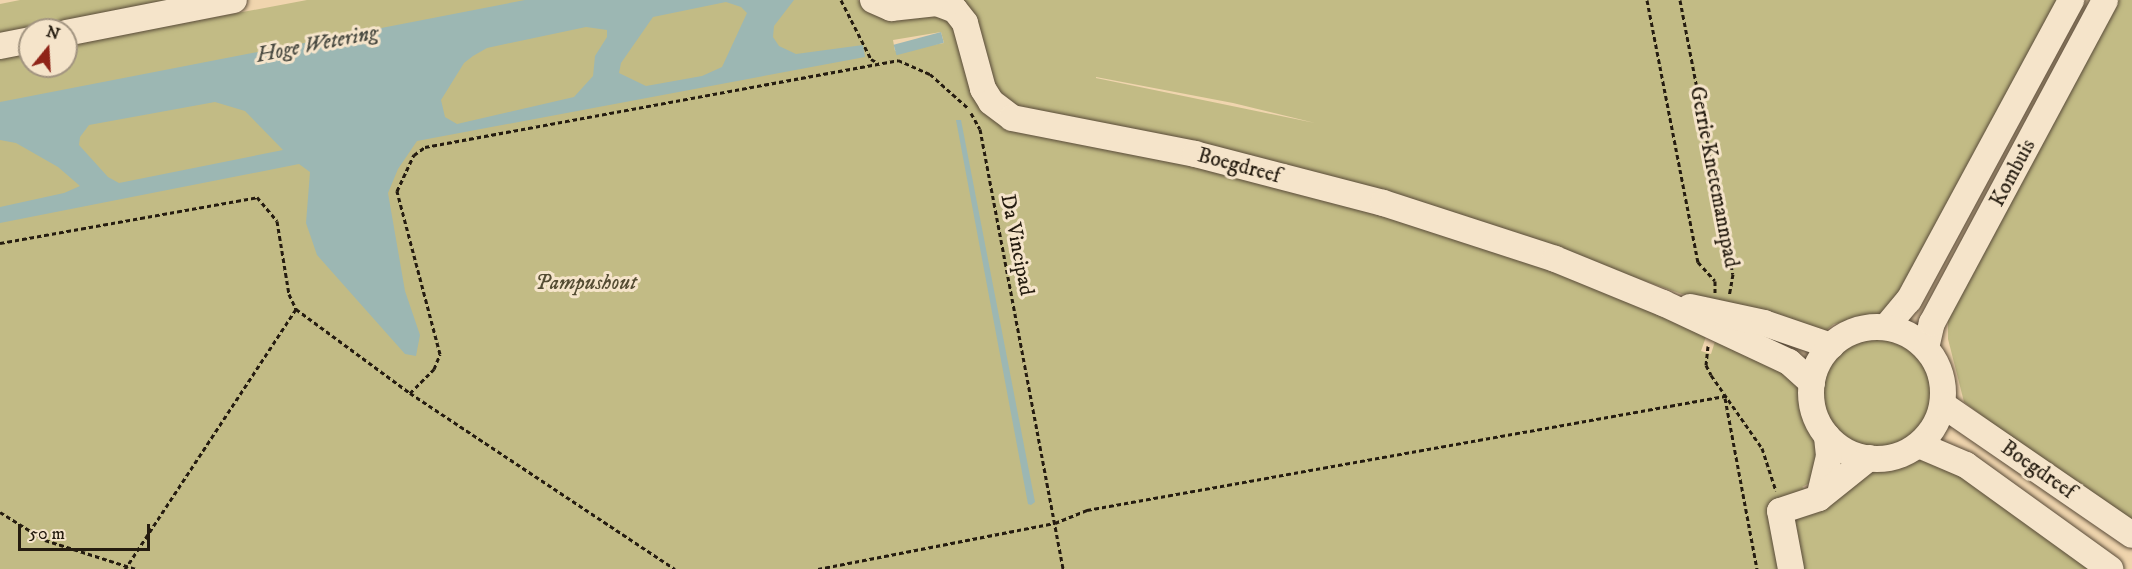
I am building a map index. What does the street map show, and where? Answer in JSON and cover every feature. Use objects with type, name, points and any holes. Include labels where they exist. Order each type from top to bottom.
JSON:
[{"type":"street","points":[[78,31],[234,0]]},
{"type":"street","name":"Boegdreef","points":[[873,0],[891,8],[937,3],[954,9],[965,23],[983,89],[1001,111],[1024,123],[1195,153],[1383,203],[1555,259],[1663,303],[1719,321],[1831,346]]},
{"type":"street","name":"Kombuis","points":[[1886,327],[1909,300],[2071,0]]},
{"type":"street","name":"Kombuis","points":[[1926,348],[1932,323],[2105,0]]},
{"type":"street","points":[[0,46],[18,42]]},
{"type":"street","name":"Boegdreef","points":[[1719,321],[1789,362],[1812,383]]},
{"type":"street","points":[[1819,498],[1829,456],[1827,436],[1812,405],[1812,383],[1818,363],[1831,346],[1866,328],[1886,327],[1908,335],[1926,348],[1938,365],[1943,385],[1943,405],[1934,428],[1919,445],[1899,456],[1869,458],[1854,455],[1827,436]]},
{"type":"street","name":"Boegdreef","points":[[1943,405],[2132,535]]},
{"type":"street","name":"Boegdreef","points":[[1919,445],[1966,465],[2110,569]]},
{"type":"street","points":[[1791,569],[1780,511],[1819,498],[1869,458]]},
{"type":"path","points":[[841,0],[872,59],[880,64]]},
{"type":"path","points":[[1647,0],[1698,262],[1715,281],[1715,304],[1719,321]]},
{"type":"path","name":"Gerrie Knetemannpad","points":[[1680,0],[1733,274],[1719,321],[1706,353],[1706,365],[1762,448],[1773,474],[1780,511]]},
{"type":"path","name":"Da Vincipad","points":[[410,393],[434,369],[440,354],[397,190],[414,155],[425,147],[898,60],[930,74],[967,106],[980,129],[1063,569]]},
{"type":"path","points":[[0,243],[257,197],[277,221],[289,294],[296,309],[410,393],[675,569]]},
{"type":"path","points":[[125,569],[296,309]]},
{"type":"path","points":[[818,569],[1055,523],[1087,510],[1725,396],[1757,569]]},
{"type":"path","points":[[0,512],[45,540],[128,564],[136,569]]},
{"type":"green space","points":[[20,0],[197,0],[78,22],[78,18],[18,18],[18,34],[0,37],[0,4]]},
{"type":"green space","name":"Pampushout","points":[[307,0],[858,0],[863,5],[939,14],[952,22],[979,99],[1535,261],[1708,331],[1701,351],[1711,354],[1717,335],[1767,357],[1801,388],[1809,427],[1818,441],[1817,479],[1802,487],[1830,503],[1868,470],[1891,469],[1925,456],[1936,457],[2095,569],[0,569],[0,57],[18,53],[18,78],[78,78],[78,43]],"holes":[[[941,32],[944,43],[895,51],[893,40]]]},
{"type":"green space","points":[[955,0],[2058,0],[1896,305],[1880,315],[1834,324],[1821,334],[1682,294],[1462,217],[1031,115],[998,95]],"holes":[[[1096,77],[1233,103],[1315,123]]]},
{"type":"green space","points":[[2117,0],[2132,0],[2132,530],[1964,402],[1948,339],[1948,319]]},
{"type":"green space","points":[[1878,336],[1900,341],[1918,353],[1930,371],[1935,393],[1930,415],[1918,433],[1900,445],[1878,450],[1856,445],[1838,433],[1826,415],[1821,393],[1826,371],[1838,353],[1856,341]]},
{"type":"water","name":"Hoge Wetering","points":[[525,0],[794,0],[774,26],[773,37],[779,46],[796,54],[863,45],[865,57],[417,141],[398,169],[388,193],[405,291],[420,335],[416,356],[405,354],[317,255],[306,223],[310,172],[299,164],[0,223],[0,207],[64,193],[80,186],[58,167],[16,143],[0,140],[0,102]],"holes":[[[726,2],[741,7],[747,13],[722,67],[702,76],[646,86],[619,73],[621,63],[653,17]],[[586,27],[607,30],[607,37],[595,56],[593,76],[574,97],[457,124],[445,117],[441,100],[464,63],[487,48]],[[215,102],[245,111],[283,150],[119,183],[108,177],[79,145],[80,137],[89,125]]]},
{"type":"water","points":[[941,32],[944,43],[897,55],[894,45]]},
{"type":"water","points":[[956,120],[961,120],[1035,502],[1031,505],[1028,504]]}]
